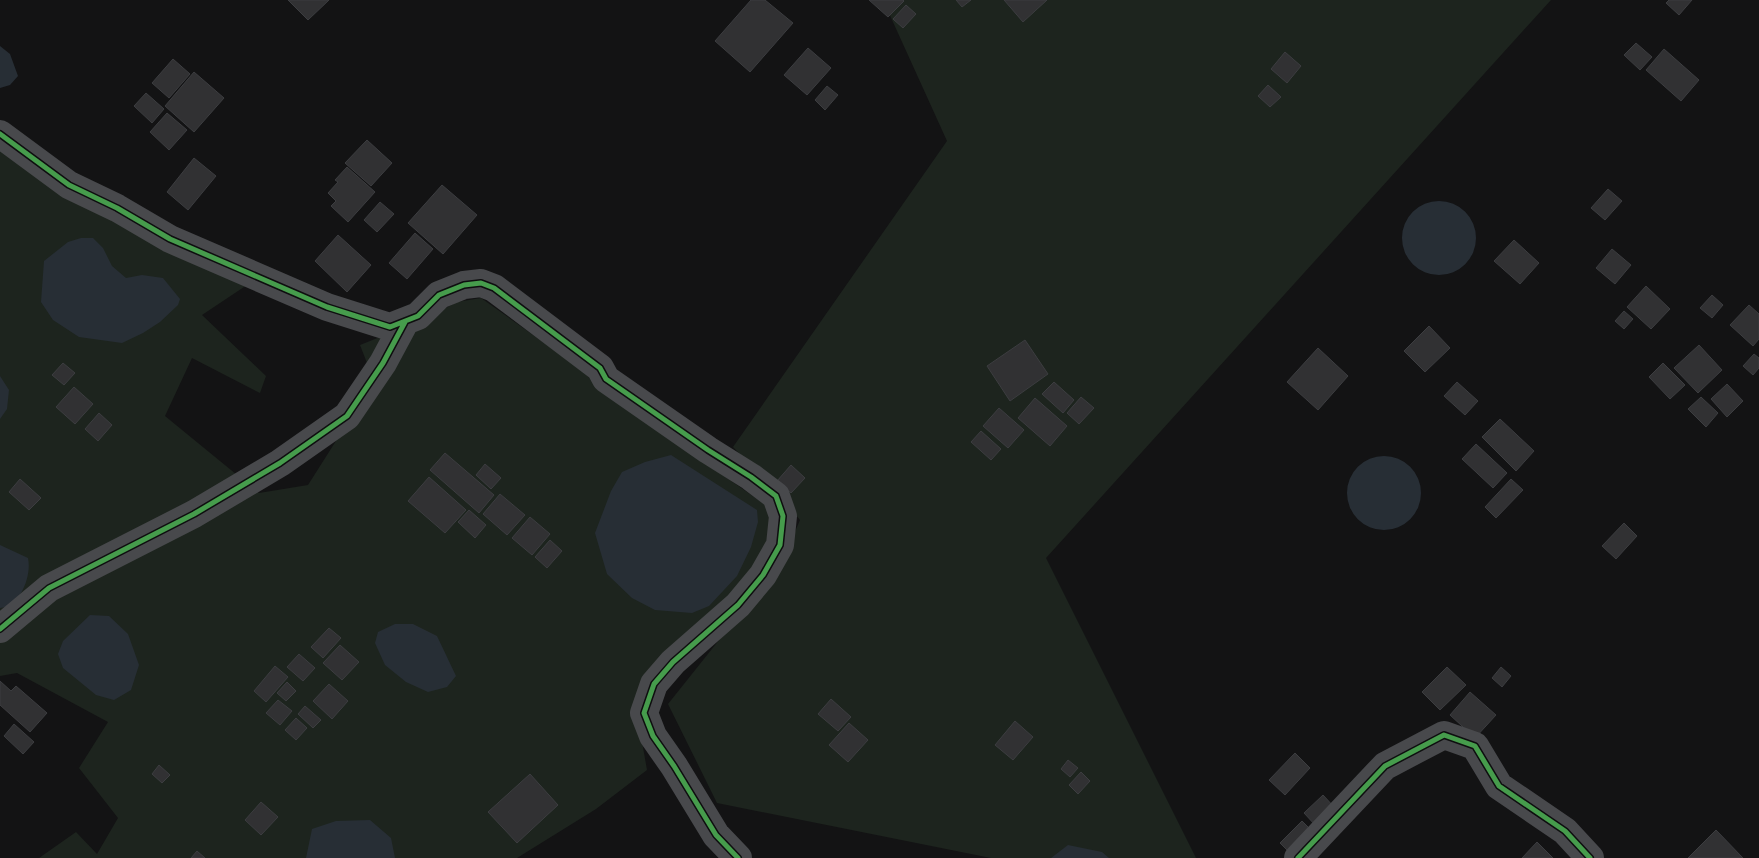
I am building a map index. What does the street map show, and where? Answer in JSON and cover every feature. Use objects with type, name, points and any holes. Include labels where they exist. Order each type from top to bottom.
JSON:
[{"type":"street","points":[[0,134],[69,185],[117,208],[170,238],[327,307],[390,327],[418,316],[439,295],[464,285],[481,283],[494,288],[600,368],[606,380],[708,450],[751,476],[776,496],[783,516],[780,545],[763,575],[738,605],[673,662],[654,684],[644,713],[653,736],[674,766],[716,835],[738,858]]},
{"type":"street","points":[[0,629],[49,588],[194,514],[280,463],[347,416],[383,363],[404,322]]},
{"type":"street","points":[[1298,858],[1385,766],[1444,735],[1475,746],[1499,786],[1565,831],[1590,858]]},
{"type":"shaded area","points":[[883,0],[1551,0],[1046,558],[1196,858],[991,858],[717,803],[668,704],[783,560],[800,520],[781,496],[733,447],[947,141]]},
{"type":"shaded area","points":[[0,46],[10,54],[18,76],[10,85],[0,88]]},
{"type":"shaded area","points":[[0,149],[247,285],[202,315],[266,376],[260,393],[192,358],[165,416],[259,493],[308,485],[374,381],[360,345],[425,319],[457,302],[481,298],[584,371],[597,388],[770,508],[777,540],[636,707],[647,770],[596,809],[517,858],[39,858],[76,832],[97,854],[118,818],[79,768],[108,722],[17,673],[0,676]]},
{"type":"shaded area","points":[[1439,201],[1453,204],[1465,212],[1473,224],[1476,238],[1473,252],[1465,264],[1453,272],[1439,275],[1425,272],[1413,264],[1405,252],[1402,238],[1405,224],[1413,212],[1425,204]]},
{"type":"shaded area","points":[[81,238],[93,238],[103,248],[112,266],[126,278],[142,275],[163,278],[180,299],[178,305],[160,322],[122,343],[79,337],[53,320],[41,302],[44,261],[68,242]]},
{"type":"shaded area","points":[[0,376],[9,390],[7,409],[0,419]]},
{"type":"shaded area","points":[[671,455],[757,510],[758,522],[751,547],[737,576],[709,606],[692,613],[655,610],[632,598],[607,574],[595,533],[611,491],[622,472],[645,462]]},
{"type":"shaded area","points":[[1377,456],[1391,456],[1405,462],[1415,472],[1421,486],[1421,500],[1415,514],[1405,524],[1391,530],[1377,530],[1363,524],[1353,514],[1347,500],[1347,486],[1353,472],[1363,462]]},
{"type":"shaded area","points":[[0,545],[28,558],[29,565],[26,581],[19,596],[7,606],[0,608]]},
{"type":"shaded area","points":[[90,615],[109,616],[128,634],[139,665],[131,690],[114,700],[96,695],[63,668],[58,654],[63,641]]},
{"type":"shaded area","points":[[395,624],[413,624],[437,636],[456,676],[447,687],[428,692],[406,682],[385,665],[375,643],[378,632]]},
{"type":"shaded area","points":[[370,820],[391,838],[395,858],[306,858],[312,829],[336,821]]},
{"type":"shaded area","points":[[1068,845],[1102,852],[1109,858],[1051,858]]},
{"type":"building","points":[[288,0],[329,0],[308,20]]},
{"type":"building","points":[[751,0],[765,0],[793,23],[750,72],[715,41]]},
{"type":"building","points":[[869,0],[903,0],[904,1],[888,17]]},
{"type":"building","points":[[956,0],[971,0],[962,7]]},
{"type":"building","points":[[1004,0],[1047,0],[1023,22]]},
{"type":"building","points":[[1669,0],[1692,0],[1679,15],[1666,3]]},
{"type":"building","points":[[906,5],[916,14],[903,28],[893,19]]},
{"type":"building","points":[[1636,43],[1652,57],[1640,70],[1624,55]]},
{"type":"building","points":[[808,48],[831,68],[807,95],[784,75]]},
{"type":"building","points":[[1664,49],[1699,80],[1681,101],[1646,70]]},
{"type":"building","points":[[1285,52],[1301,66],[1287,83],[1271,69]]},
{"type":"building","points":[[173,59],[190,74],[169,98],[152,83]]},
{"type":"building","points":[[194,72],[224,98],[194,132],[165,106]]},
{"type":"building","points":[[1268,85],[1281,97],[1270,107],[1258,96]]},
{"type":"building","points":[[827,86],[838,95],[825,110],[815,100]]},
{"type":"building","points":[[146,93],[164,109],[152,123],[134,106]]},
{"type":"building","points":[[167,113],[187,130],[169,150],[150,132]]},
{"type":"building","points":[[367,140],[392,163],[371,186],[345,163]]},
{"type":"building","points":[[194,158],[216,176],[188,210],[167,192]]},
{"type":"building","points":[[347,167],[375,192],[348,222],[331,206],[336,201],[328,193],[338,182],[335,180]]},
{"type":"building","points":[[442,185],[477,215],[443,254],[408,223]]},
{"type":"building","points":[[1608,189],[1622,201],[1605,220],[1591,208]]},
{"type":"building","points":[[380,202],[394,214],[377,232],[364,220]]},
{"type":"building","points":[[415,233],[433,249],[407,279],[389,263]]},
{"type":"building","points":[[338,235],[371,265],[347,292],[315,261]]},
{"type":"building","points":[[1514,240],[1539,263],[1520,284],[1494,261]]},
{"type":"building","points":[[1612,249],[1631,265],[1615,284],[1596,268]]},
{"type":"building","points":[[1646,286],[1670,309],[1651,329],[1627,307]]},
{"type":"building","points":[[1712,295],[1723,305],[1712,318],[1700,308]]},
{"type":"building","points":[[1749,305],[1759,314],[1759,339],[1753,346],[1730,325]]},
{"type":"building","points":[[1624,311],[1633,319],[1624,329],[1615,321]]},
{"type":"building","points":[[1429,326],[1450,348],[1425,372],[1404,351]]},
{"type":"building","points":[[1025,340],[1048,374],[1010,401],[987,366]]},
{"type":"building","points":[[1699,345],[1722,370],[1698,393],[1674,368]]},
{"type":"building","points":[[1318,348],[1348,376],[1318,410],[1287,382]]},
{"type":"building","points":[[1754,354],[1759,358],[1759,368],[1753,375],[1743,366]]},
{"type":"building","points":[[63,363],[75,373],[64,385],[52,375]]},
{"type":"building","points":[[1663,363],[1685,385],[1670,399],[1649,377]]},
{"type":"building","points":[[1054,382],[1074,400],[1063,413],[1042,394]]},
{"type":"building","points":[[1457,382],[1478,401],[1465,415],[1444,396]]},
{"type":"building","points":[[1727,384],[1743,401],[1727,417],[1711,399]]},
{"type":"building","points":[[74,387],[93,404],[75,424],[56,407]]},
{"type":"building","points":[[1081,397],[1094,408],[1079,424],[1067,413]]},
{"type":"building","points":[[1701,397],[1718,413],[1706,427],[1688,409]]},
{"type":"building","points":[[1035,398],[1067,426],[1050,446],[1018,418]]},
{"type":"building","points":[[999,408],[1024,430],[1008,448],[983,426]]},
{"type":"building","points":[[99,413],[112,425],[98,441],[85,429]]},
{"type":"building","points":[[1500,419],[1534,451],[1516,471],[1482,437]]},
{"type":"building","points":[[981,431],[1001,449],[991,460],[971,442]]},
{"type":"building","points":[[1476,444],[1507,473],[1493,488],[1462,459]]},
{"type":"building","points":[[445,453],[494,495],[479,513],[430,470]]},
{"type":"building","points":[[485,464],[501,478],[491,489],[476,475]]},
{"type":"building","points":[[791,465],[805,478],[791,493],[777,481]]},
{"type":"building","points":[[429,477],[466,510],[445,533],[408,501]]},
{"type":"building","points":[[20,479],[41,498],[29,510],[9,492]]},
{"type":"building","points":[[1511,479],[1523,490],[1496,518],[1485,507]]},
{"type":"building","points":[[500,494],[525,515],[507,535],[483,514]]},
{"type":"building","points":[[469,510],[486,525],[475,538],[458,522]]},
{"type":"building","points":[[530,517],[550,534],[532,555],[512,538]]},
{"type":"building","points":[[1624,523],[1637,536],[1616,559],[1602,546]]},
{"type":"building","points":[[550,540],[562,551],[547,568],[535,557]]},
{"type":"building","points":[[329,628],[341,638],[323,658],[311,647]]},
{"type":"building","points":[[340,645],[359,662],[342,680],[323,663]]},
{"type":"building","points":[[299,654],[315,668],[303,681],[287,667]]},
{"type":"building","points":[[275,666],[288,677],[266,702],[254,691]]},
{"type":"building","points":[[1447,667],[1466,685],[1440,710],[1422,692]]},
{"type":"building","points":[[1501,667],[1511,676],[1502,687],[1492,678]]},
{"type":"building","points":[[0,681],[11,691],[16,686],[47,713],[30,732],[0,705]]},
{"type":"building","points":[[287,682],[296,691],[286,701],[277,693]]},
{"type":"building","points":[[329,684],[348,701],[332,719],[313,701]]},
{"type":"building","points":[[1470,692],[1496,715],[1475,738],[1450,715]]},
{"type":"building","points":[[831,699],[851,717],[838,731],[818,714]]},
{"type":"building","points":[[278,700],[292,711],[280,725],[266,713]]},
{"type":"building","points":[[305,706],[321,720],[313,728],[298,714]]},
{"type":"building","points":[[296,718],[307,728],[296,740],[285,730]]},
{"type":"building","points":[[1015,721],[1033,737],[1013,760],[995,745]]},
{"type":"building","points":[[849,723],[868,740],[848,762],[829,745]]},
{"type":"building","points":[[14,724],[34,742],[23,754],[4,736]]},
{"type":"building","points":[[1295,753],[1310,768],[1285,795],[1269,780]]},
{"type":"building","points":[[1068,760],[1078,768],[1070,777],[1061,769]]},
{"type":"building","points":[[159,765],[170,775],[162,783],[152,774]]},
{"type":"building","points":[[1081,772],[1090,781],[1078,794],[1069,785]]},
{"type":"building","points":[[530,774],[558,805],[517,843],[488,812]]},
{"type":"building","points":[[1323,795],[1335,808],[1316,826],[1304,813]]},
{"type":"building","points":[[261,802],[278,817],[261,835],[245,820]]},
{"type":"building","points":[[1302,821],[1313,832],[1291,854],[1280,843]]},
{"type":"building","points":[[1716,830],[1743,858],[1688,858]]},
{"type":"building","points":[[1537,842],[1553,858],[1522,858]]},
{"type":"building","points":[[197,851],[205,858],[191,858]]},
{"type":"cycle path","points":[[0,134],[69,185],[117,208],[170,239],[327,307],[390,327],[418,316],[439,295],[464,285],[481,283],[494,288],[600,368],[606,379],[776,496],[783,516],[780,545],[763,575],[738,605],[673,662],[654,684],[644,713],[653,736],[674,766],[716,835],[738,858]]},
{"type":"cycle path","points":[[0,629],[49,588],[194,514],[280,463],[347,416],[383,363],[405,322]]},
{"type":"cycle path","points":[[1298,858],[1385,766],[1444,735],[1475,746],[1499,786],[1565,831],[1590,858]]}]
